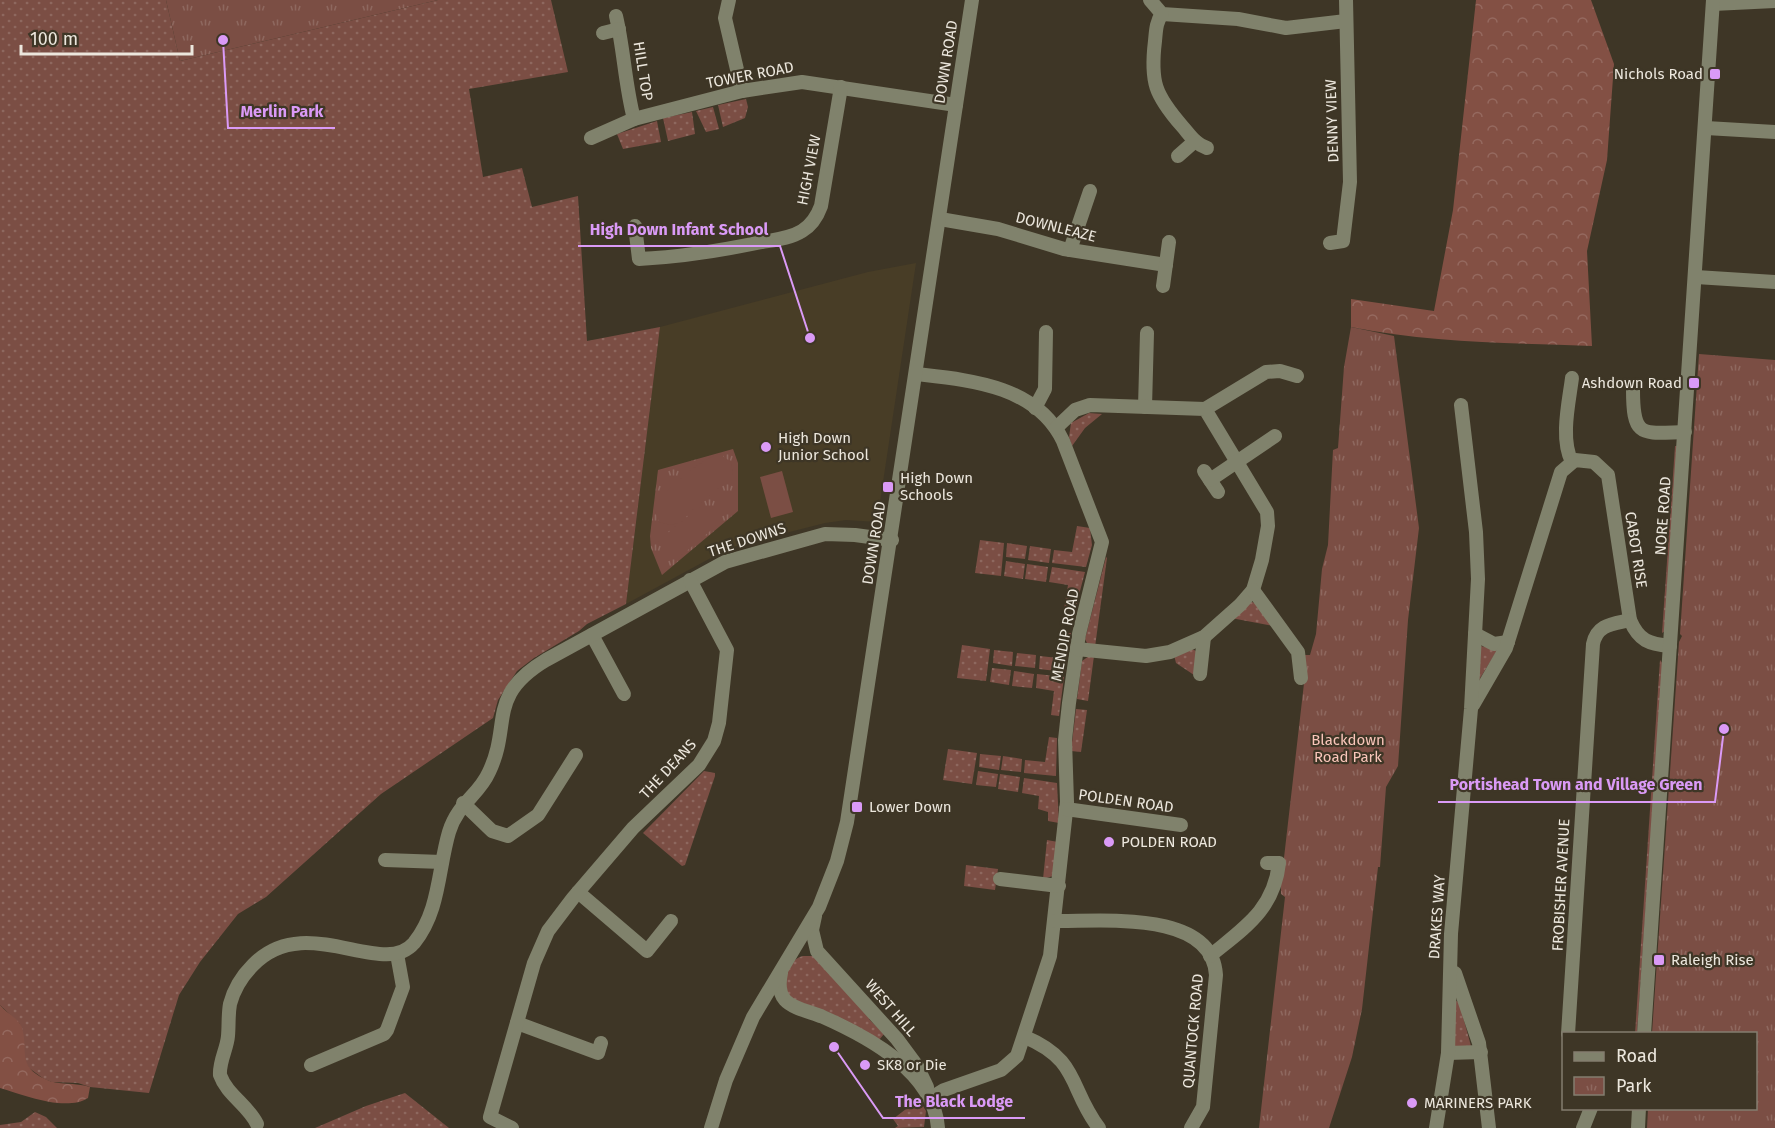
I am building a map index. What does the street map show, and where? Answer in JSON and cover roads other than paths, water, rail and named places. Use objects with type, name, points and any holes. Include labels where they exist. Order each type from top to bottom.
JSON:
[{"type":"street","points":[[729,0],[725,18],[742,91]]},
{"type":"street","name":"DOWN ROAD","points":[[711,1128],[726,1080],[753,1017],[815,914],[837,861],[853,791],[972,0]]},
{"type":"street","points":[[1150,0],[1162,14],[1238,19],[1286,28],[1346,21]]},
{"type":"street","name":"DENNY VIEW","points":[[1340,242],[1350,182],[1346,0]]},
{"type":"street","points":[[1713,2],[1775,1]]},
{"type":"street","name":"NORE ROAD","points":[[1644,1032],[1713,2]]},
{"type":"street","points":[[1162,14],[1157,21],[1153,61],[1155,88],[1164,106],[1201,145],[1178,156]]},
{"type":"street","name":"HILL TOP","points":[[603,33],[617,23],[627,90],[634,119]]},
{"type":"street","name":"TOWER ROAD","points":[[591,138],[634,119],[742,91],[802,82],[956,105]]},
{"type":"street","name":"HIGH VIEW","points":[[635,226],[639,266],[790,236],[808,227],[816,219],[823,198],[841,87]]},
{"type":"street","points":[[1706,128],[1775,132]]},
{"type":"street","points":[[1070,250],[1079,205],[1090,191]]},
{"type":"street","name":"DOWNLEAZE","points":[[940,219],[992,228],[1070,250],[1166,265]]},
{"type":"street","points":[[1163,286],[1169,242]]},
{"type":"street","points":[[1696,277],[1775,282]]},
{"type":"street","points":[[1035,408],[1045,389],[1046,332]]},
{"type":"street","points":[[1145,407],[1147,333]]},
{"type":"street","points":[[1056,428],[1069,414],[1085,406],[1204,410],[1266,372],[1277,370],[1297,376]]},
{"type":"street","name":"MENDIP ROAD","points":[[916,374],[982,382],[1016,395],[1035,408],[1056,428],[1102,543],[1077,649],[1065,740],[1066,809],[1049,962],[1017,1056],[1005,1068],[929,1097]]},
{"type":"street","points":[[1475,634],[1494,644],[1508,642],[1561,472],[1572,462],[1567,440],[1565,393],[1572,378]]},
{"type":"street","points":[[1633,390],[1633,417],[1641,429],[1651,433],[1685,432]]},
{"type":"street","name":"DRAKES WAY","points":[[1436,1128],[1448,1053],[1451,956],[1475,634],[1477,546],[1459,446],[1461,405]]},
{"type":"street","points":[[1077,649],[1154,656],[1179,649],[1204,637],[1240,605],[1253,590],[1262,560],[1268,516],[1204,410]]},
{"type":"street","points":[[1218,492],[1207,476],[1237,462],[1274,436]]},
{"type":"street","name":"CABOT RISE","points":[[1572,462],[1590,460],[1599,465],[1608,475],[1630,620]]},
{"type":"street","name":"THE DOWNS","points":[[397,954],[413,944],[425,925],[436,896],[450,830],[463,803],[482,784],[491,770],[497,750],[501,715],[515,687],[533,668],[690,580],[736,558],[825,534],[841,533],[892,540]]},
{"type":"street","name":"THE DEANS","points":[[512,1128],[486,1122],[540,948],[551,927],[578,892],[633,828],[699,765],[716,736],[727,650],[690,580]]},
{"type":"street","points":[[1253,590],[1298,652],[1301,678]]},
{"type":"street","points":[[1630,620],[1642,640],[1670,646]]},
{"type":"street","name":"FROBISHER AVENUE","points":[[1568,1032],[1593,644],[1597,633],[1603,627],[1630,620]]},
{"type":"street","points":[[592,635],[624,694]]},
{"type":"street","points":[[1200,674],[1204,637]]},
{"type":"street","name":"DRAKES WAY","points":[[1471,709],[1508,642]]},
{"type":"street","points":[[463,803],[489,829],[501,837],[508,836],[536,818],[577,762]]},
{"type":"street","name":"POLDEN ROAD","points":[[1066,809],[1181,825]]},
{"type":"street","points":[[391,856],[442,862]]},
{"type":"street","points":[[1210,956],[1270,899],[1276,884],[1279,863],[1266,863]]},
{"type":"street","points":[[1000,879],[1059,886]]},
{"type":"street","points":[[578,892],[643,956],[671,921]]},
{"type":"street","points":[[753,1017],[764,1005],[787,1002],[780,987],[783,968],[800,953],[817,951],[812,930],[815,914]]},
{"type":"street","name":"QUANTOCK ROAD","points":[[1055,921],[1144,923],[1164,926],[1199,940],[1210,956],[1216,975],[1203,1104],[1197,1121],[1191,1128]]},
{"type":"street","points":[[257,1117],[225,1085],[220,1075],[236,1031],[229,1013],[235,990],[256,962],[272,951],[294,943],[312,942],[379,955],[397,954],[403,978],[402,991],[389,1039],[315,1060]]},
{"type":"street","name":"WEST HILL","points":[[817,951],[897,1039],[919,1069],[936,1110],[939,1128]]},
{"type":"street","points":[[1451,956],[1480,1052],[1489,1128]]},
{"type":"street","name":"WEST HILL","points":[[787,1002],[849,1029],[884,1051],[929,1097]]},
{"type":"street","points":[[517,1023],[598,1053]]},
{"type":"street","points":[[1025,1037],[1055,1052],[1073,1078],[1100,1128]]},
{"type":"street","points":[[884,1051],[897,1039]]},
{"type":"street","points":[[1448,1053],[1480,1052]]},
{"type":"street","points":[[1583,1128],[1590,1110]]},
{"type":"street","points":[[1638,1128],[1639,1110]]},
{"type":"place","name":"Merlin Park","points":[[223,40]]},
{"type":"place","name":"Nichols Road","points":[[1715,74]]},
{"type":"place","name":"High Down Infant School","points":[[810,338]]},
{"type":"place","name":"Ashdown Road","points":[[1694,383]]},
{"type":"place","name":"High Down Junior School","points":[[766,447]]},
{"type":"place","name":"High Down Schools","points":[[888,487]]},
{"type":"place","name":"Portishead Town and Village Green","points":[[1724,729]]},
{"type":"place","name":"Lower Down","points":[[857,807]]},
{"type":"place","name":"POLDEN ROAD","points":[[1109,842]]},
{"type":"place","name":"Raleigh Rise","points":[[1659,960]]},
{"type":"place","name":"The Black Lodge","points":[[834,1047]]},
{"type":"place","name":"SK8 or Die","points":[[865,1065]]},
{"type":"place","name":"MARINERS PARK","points":[[1412,1103]]},
{"type":"park label","name":"Blackdown Road Park","points":[[1348,748]]}]
